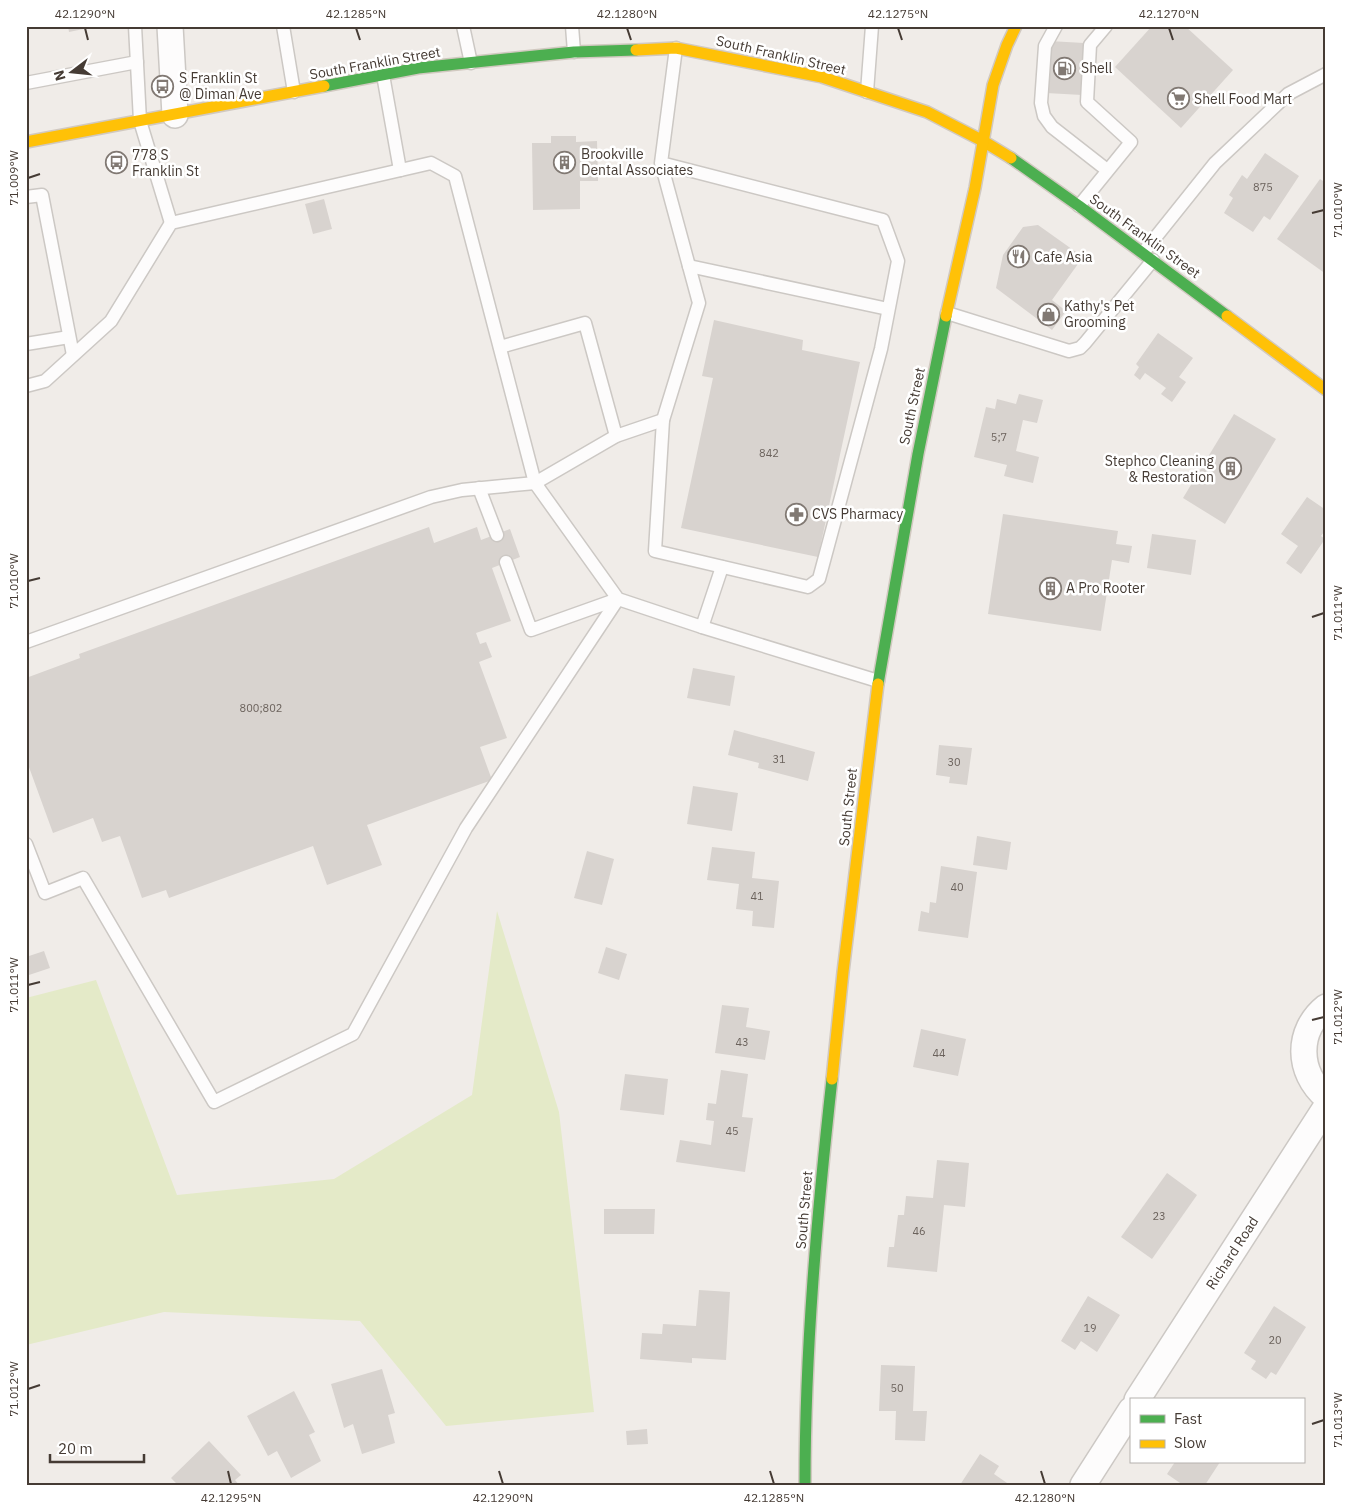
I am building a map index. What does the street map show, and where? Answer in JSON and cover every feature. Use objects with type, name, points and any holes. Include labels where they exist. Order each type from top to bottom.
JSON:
[{"type":"main road","name":"South Street","points":[[805,1485],[805,1420],[809,1339],[821,1179],[843,972],[878,681],[914,473],[975,188],[993,85],[1016,26]]},
{"type":"main road","name":"South Franklin Street","points":[[26,142],[418,68],[574,52],[676,48],[822,77],[927,112],[983,141],[1029,170],[1326,390]]},
{"type":"street","points":[[170,26],[174,115]]},
{"type":"street","points":[[1326,1007],[1318,1013],[1308,1028],[1304,1046],[1304,1064],[1311,1081],[1326,1097]]},
{"type":"street","name":"Richard Road","points":[[1138,1398],[1326,1107]]},
{"type":"street","points":[[1083,1485],[1130,1412]]},
{"type":"lane","points":[[135,26],[140,122],[171,223]]},
{"type":"lane","points":[[283,26],[294,92]]},
{"type":"lane","points":[[462,26],[471,63]]},
{"type":"lane","points":[[572,26],[574,52]]},
{"type":"lane","points":[[867,92],[872,26]]},
{"type":"lane","points":[[1056,26],[1045,46],[1042,103],[1044,116],[1052,127],[1108,170]]},
{"type":"lane","points":[[1078,206],[1131,142],[1087,102],[1090,46],[1106,26]]},
{"type":"lane","points":[[661,163],[882,220],[898,261],[881,349],[819,580],[808,587],[655,551],[663,420],[698,303],[661,163],[676,48]]},
{"type":"lane","points":[[26,83],[137,62]]},
{"type":"lane","points":[[947,312],[1069,351],[1080,348],[1215,163],[1288,94],[1326,74]]},
{"type":"lane","points":[[383,75],[400,170]]},
{"type":"lane","points":[[26,386],[45,381],[111,321],[171,223],[431,163],[455,176],[536,483],[618,599],[878,681]]},
{"type":"lane","points":[[26,197],[42,194],[73,355]]},
{"type":"lane","points":[[689,266],[888,309]]},
{"type":"lane","points":[[500,347],[585,323],[616,436]]},
{"type":"lane","points":[[26,344],[69,337]]},
{"type":"lane","points":[[26,642],[431,497],[462,490],[536,483],[616,436],[663,420]]},
{"type":"lane","points":[[480,488],[497,534]]},
{"type":"lane","points":[[506,562],[531,630],[618,599]]},
{"type":"lane","points":[[702,627],[722,567]]},
{"type":"lane","points":[[26,844],[45,893],[83,878],[214,1102],[354,1034],[466,828],[618,599]]},
{"type":"green space","points":[[497,911],[559,1112],[594,1412],[446,1426],[360,1321],[164,1312],[26,1345],[26,998],[96,980],[177,1195],[334,1179],[472,1095]]},
{"type":"building","points":[[68,26],[93,26],[93,27],[69,32]]},
{"type":"building","name":"Shell Food Mart","points":[[1152,26],[1185,26],[1233,70],[1181,128],[1115,67]]},
{"type":"building","points":[[1049,41],[1084,43],[1082,95],[1046,93]]},
{"type":"building","name":"Brookville Dental Associates","points":[[551,136],[576,136],[576,142],[597,141],[598,181],[580,181],[580,209],[533,210],[532,143],[551,143]]},
{"type":"building","points":[[1265,153],[1299,176],[1270,220],[1264,216],[1253,232],[1224,213],[1233,198],[1229,195],[1242,175],[1247,179]]},
{"type":"building","points":[[1320,179],[1326,183],[1326,274],[1277,239]]},
{"type":"building","points":[[324,199],[332,229],[313,234],[305,204]]},
{"type":"building","points":[[1038,225],[1083,257],[1052,300],[1066,311],[1052,330],[996,288],[1003,255],[1023,227]]},
{"type":"building","name":"CVS Pharmacy","points":[[714,320],[803,340],[802,350],[860,362],[818,557],[681,528],[713,378],[702,376]]},
{"type":"building","points":[[1158,333],[1193,358],[1179,377],[1186,382],[1172,402],[1161,394],[1166,388],[1145,373],[1140,380],[1134,375],[1139,367],[1136,364]]},
{"type":"building","points":[[1019,394],[1043,400],[1037,423],[1023,420],[1016,451],[1039,457],[1033,483],[1004,476],[1007,465],[974,457],[986,407],[995,409],[997,399],[1016,404]]},
{"type":"building","name":"Stephco Cleaning & Restoration","points":[[1234,414],[1276,439],[1225,524],[1183,498]]},
{"type":"building","points":[[1307,497],[1326,510],[1326,529],[1321,536],[1325,539],[1301,574],[1286,563],[1298,546],[1281,534]]},
{"type":"building","name":"A Pro Rooter","points":[[1003,514],[1118,531],[1116,544],[1132,546],[1129,563],[1112,560],[1101,631],[988,614]]},
{"type":"building","points":[[429,527],[434,543],[477,527],[481,540],[510,529],[520,557],[492,568],[511,621],[476,633],[480,644],[486,642],[492,657],[479,662],[507,738],[480,747],[492,780],[367,825],[382,865],[327,885],[313,846],[169,898],[166,890],[142,898],[120,836],[102,842],[93,818],[53,833],[26,759],[26,678],[80,658],[79,654]]},
{"type":"building","points":[[1152,534],[1196,540],[1191,575],[1147,568]]},
{"type":"building","points":[[693,668],[735,676],[730,706],[687,698]]},
{"type":"building","points":[[734,730],[815,752],[808,781],[758,768],[759,763],[728,755]]},
{"type":"building","points":[[939,745],[972,748],[967,785],[949,783],[950,777],[936,775]]},
{"type":"building","points":[[693,786],[738,793],[732,831],[687,824]]},
{"type":"building","points":[[977,836],[1011,842],[1007,870],[973,865]]},
{"type":"building","points":[[712,847],[755,852],[752,878],[779,881],[774,928],[752,926],[753,911],[736,909],[739,884],[707,880]]},
{"type":"building","points":[[587,851],[614,859],[602,905],[574,898]]},
{"type":"building","points":[[941,866],[977,872],[968,938],[918,931],[921,911],[929,913],[930,902],[936,903]]},
{"type":"building","points":[[606,947],[627,954],[619,980],[598,973]]},
{"type":"building","points":[[44,951],[50,968],[26,976],[26,957]]},
{"type":"building","points":[[722,1005],[749,1008],[746,1027],[770,1031],[765,1060],[715,1053]]},
{"type":"building","points":[[921,1029],[966,1039],[958,1076],[913,1067]]},
{"type":"building","points":[[721,1070],[748,1074],[742,1117],[753,1118],[745,1172],[676,1162],[680,1140],[711,1145],[714,1121],[706,1120],[708,1103],[716,1104]]},
{"type":"building","points":[[625,1074],[668,1079],[664,1115],[620,1110]]},
{"type":"building","points":[[937,1160],[969,1163],[965,1207],[944,1205],[937,1272],[887,1267],[889,1247],[894,1247],[898,1215],[904,1215],[906,1196],[933,1198]]},
{"type":"building","points":[[1167,1173],[1197,1195],[1152,1259],[1121,1237]]},
{"type":"building","points":[[604,1209],[655,1209],[654,1234],[604,1234]]},
{"type":"building","points":[[699,1290],[730,1292],[726,1360],[692,1358],[692,1363],[640,1359],[642,1333],[662,1334],[663,1324],[696,1326]]},
{"type":"building","points":[[1088,1296],[1120,1315],[1097,1352],[1081,1341],[1075,1350],[1061,1341]]},
{"type":"building","points":[[1274,1306],[1306,1327],[1276,1375],[1271,1372],[1266,1379],[1251,1369],[1256,1361],[1244,1353]]},
{"type":"building","points":[[881,1365],[915,1366],[913,1411],[927,1411],[925,1441],[895,1440],[896,1411],[879,1411]]},
{"type":"building","points":[[382,1369],[395,1413],[388,1415],[395,1443],[362,1454],[353,1424],[344,1428],[331,1384]]},
{"type":"building","points":[[294,1391],[315,1432],[309,1435],[321,1461],[291,1478],[277,1451],[268,1456],[247,1416]]},
{"type":"building","points":[[647,1429],[648,1444],[627,1445],[626,1431]]},
{"type":"building","points":[[209,1441],[241,1475],[235,1480],[239,1485],[178,1485],[171,1478]]},
{"type":"building","points":[[980,1454],[999,1466],[994,1474],[1010,1485],[960,1485]]},
{"type":"building","points":[[1174,1464],[1219,1464],[1205,1485],[1183,1485],[1167,1474]]},
{"type":"traffic: fast","points":[[324,86],[418,68],[574,52],[636,50]]},
{"type":"traffic: fast","points":[[1011,158],[1227,316]]},
{"type":"traffic: fast","points":[[878,684],[918,454],[946,316]]},
{"type":"traffic: fast","points":[[805,1485],[807,1383],[813,1282],[821,1180],[832,1079]]},
{"type":"traffic: slow","points":[[946,316],[975,188],[993,85],[1016,26]]},
{"type":"traffic: slow","points":[[636,50],[676,48],[822,77],[927,112],[1011,158]]},
{"type":"traffic: slow","points":[[26,142],[324,86]]},
{"type":"traffic: slow","points":[[1227,316],[1326,390]]},
{"type":"traffic: slow","points":[[832,1079],[878,684]]},
{"type":"place","name":"Shell","points":[[1065,68]]},
{"type":"place","name":"S Franklin St @ Diman Ave","points":[[163,86]]},
{"type":"place","name":"Shell Food Mart","points":[[1178,99]]},
{"type":"place","name":"Brookville Dental Associates","points":[[565,162]]},
{"type":"place","name":"778 S Franklin St","points":[[116,163]]},
{"type":"place","name":"Cafe Asia","points":[[1018,257]]},
{"type":"place","name":"Kathy's Pet Grooming","points":[[1048,314]]},
{"type":"place","name":"Stephco Cleaning & Restoration","points":[[1230,469]]},
{"type":"place","name":"CVS Pharmacy","points":[[796,514]]},
{"type":"place","name":"A Pro Rooter","points":[[1050,588]]}]
